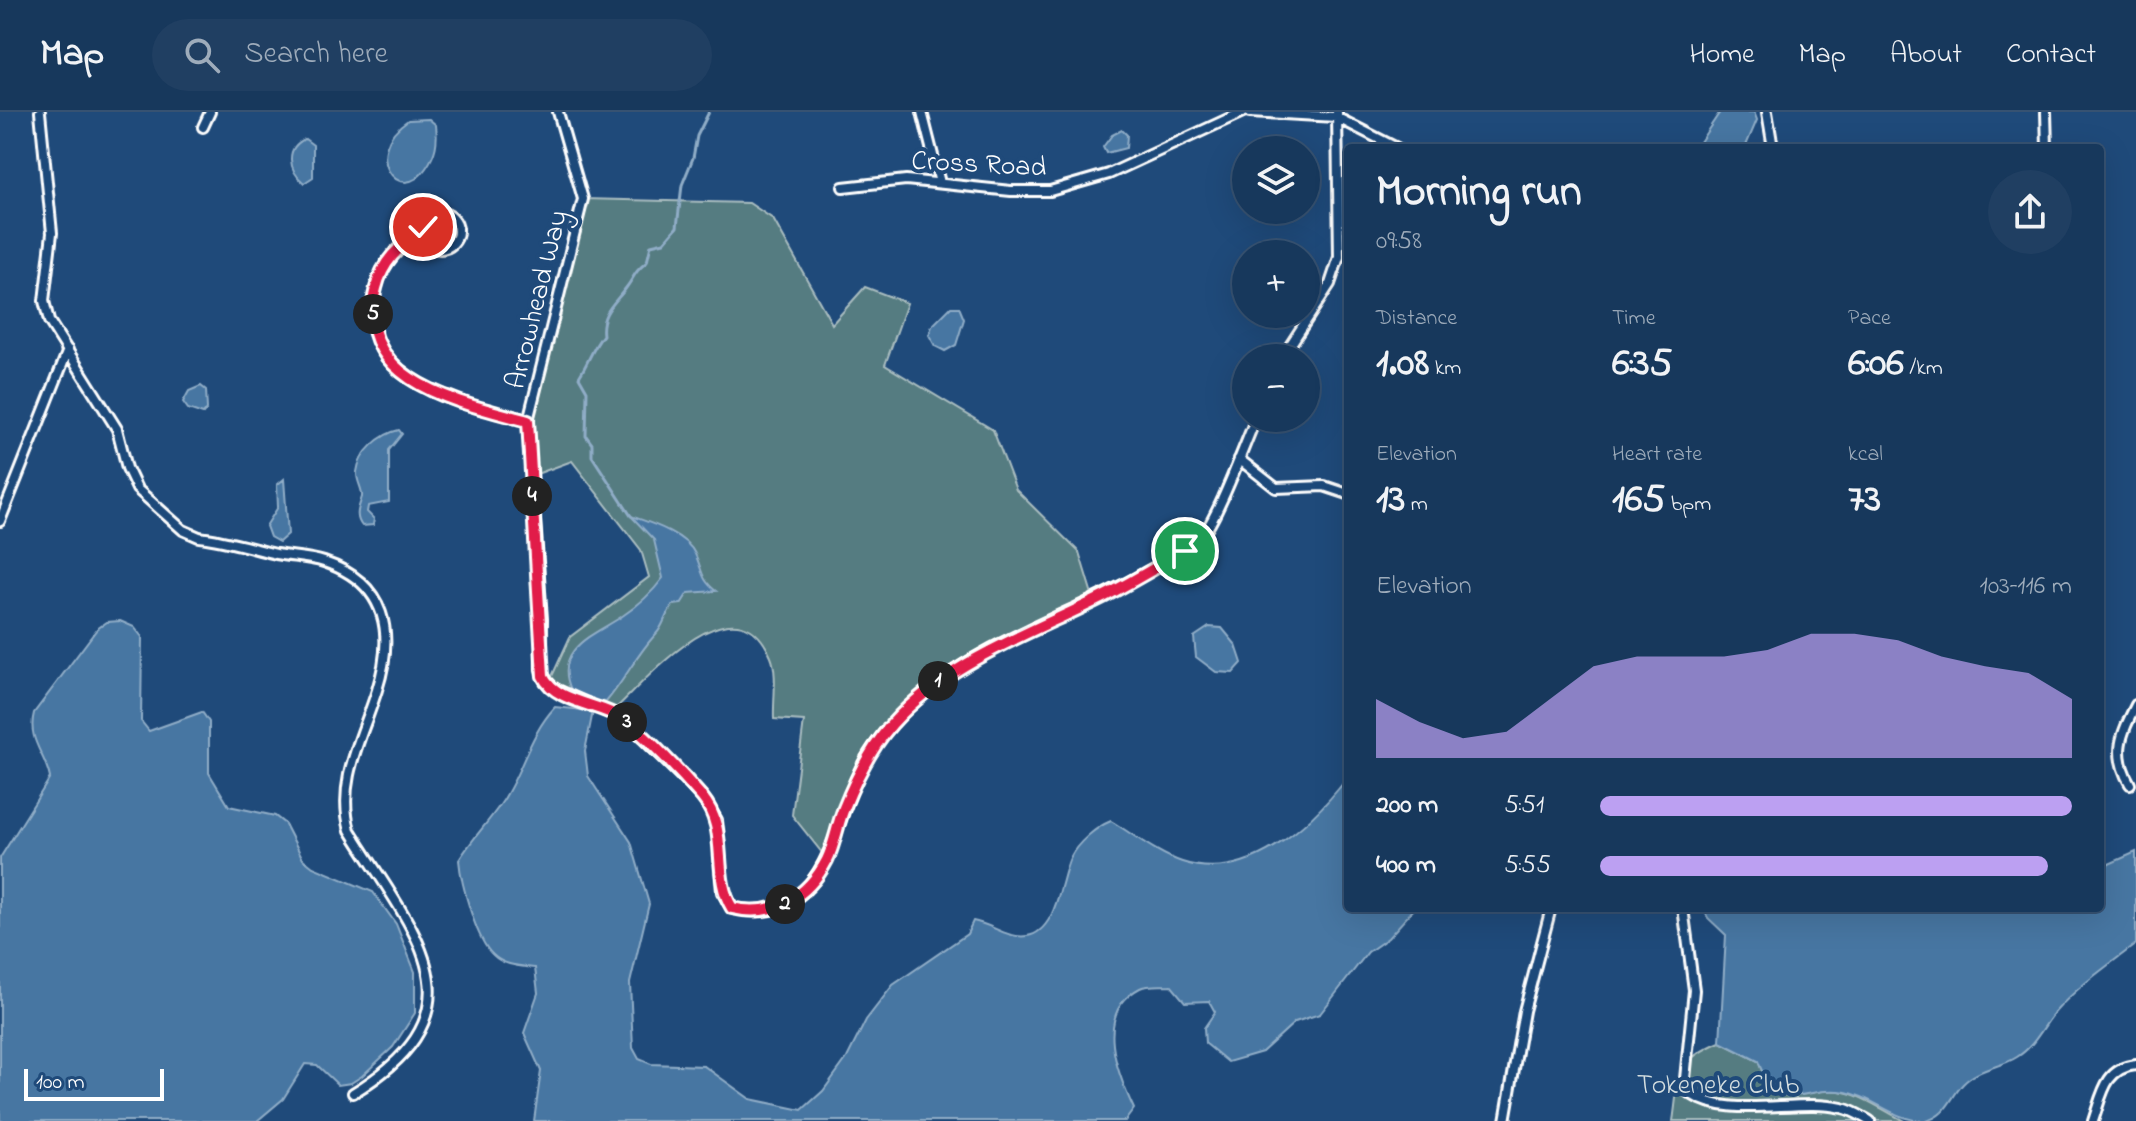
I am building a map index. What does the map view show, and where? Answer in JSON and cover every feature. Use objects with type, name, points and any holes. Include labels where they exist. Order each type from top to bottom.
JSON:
[{"type":"street","points":[[40,112],[52,233],[44,301],[49,321],[117,429],[127,468],[137,489],[183,530],[199,537],[331,564],[361,583],[383,611],[387,629],[384,658],[377,690],[352,759],[347,819],[350,830],[417,939],[431,1003],[428,1018],[415,1039],[372,1081],[353,1093]]},
{"type":"street","points":[[203,127],[210,112]]},
{"type":"street","name":"Arrowhead Way","points":[[558,112],[583,199],[528,421],[542,619],[541,669],[548,685],[616,715],[634,728],[703,798],[717,820],[722,892],[732,908],[764,910],[790,903],[815,878],[827,859],[861,768],[891,724],[937,682],[969,661],[1105,595],[1185,551],[1201,538],[1239,459]]},
{"type":"street","points":[[922,112],[940,183]]},
{"type":"street","name":"Cross Road","points":[[843,187],[880,181],[1050,191],[1109,174],[1243,112]]},
{"type":"street","points":[[1250,112],[1336,114],[1390,144]]},
{"type":"street","points":[[1767,112],[1772,144]]},
{"type":"street","points":[[2046,112],[2047,144]]},
{"type":"street","points":[[1291,344],[1330,284],[1339,257],[1336,114]]},
{"type":"street","points":[[422,234],[429,246],[442,249],[455,243],[458,229],[451,217],[438,213],[426,220],[422,234],[397,249],[378,279],[372,302],[379,345],[413,384],[445,397],[528,421]]},
{"type":"street","points":[[0,521],[68,350]]},
{"type":"street","points":[[1250,432],[1239,459],[1276,488],[1324,486],[1344,493]]},
{"type":"street","points":[[2130,784],[2119,764],[2118,745],[2136,705]]},
{"type":"street","points":[[1505,1121],[1524,1011],[1550,912]]},
{"type":"street","points":[[1684,912],[1694,990],[1685,1079],[1689,1093],[1712,1101],[1760,1108],[1837,1107],[1870,1121]]},
{"type":"street","points":[[2093,1121],[2111,1075],[2119,1069],[2136,1065]]},
{"type":"green space","points":[[583,199],[749,203],[773,219],[832,324],[865,287],[907,303],[885,365],[993,430],[1016,490],[1079,552],[1094,601],[969,661],[912,704],[866,758],[827,859],[792,815],[804,721],[774,719],[773,664],[756,633],[736,625],[714,628],[691,640],[611,713],[548,685],[570,637],[649,577],[641,550],[572,461],[531,476],[528,421]]},
{"type":"green space","name":"Tokeneke Club","points":[[1720,1042],[1758,1061],[1775,1090],[1796,1095],[1819,1091],[1848,1093],[1904,1121],[1673,1121],[1679,1082],[1686,1064]]},
{"type":"water","points":[[1720,112],[1754,112],[1757,120],[1747,144],[1699,144]]},
{"type":"water","points":[[429,119],[436,125],[437,137],[429,163],[416,179],[405,182],[396,179],[385,160],[394,133],[408,120]]},
{"type":"water","points":[[1122,130],[1127,135],[1126,148],[1106,153],[1103,147],[1112,135]]},
{"type":"water","points":[[305,139],[313,145],[313,177],[304,183],[295,172],[291,160],[294,148]]},
{"type":"water","points":[[951,307],[959,307],[964,319],[956,345],[945,351],[935,346],[929,335],[932,326]]},
{"type":"water","points":[[201,386],[206,390],[207,409],[203,414],[188,409],[183,402],[189,391]]},
{"type":"water","points":[[399,430],[402,434],[389,450],[389,502],[368,506],[367,512],[374,519],[373,525],[362,526],[358,515],[362,497],[357,475],[359,465],[372,445]]},
{"type":"water","points":[[284,479],[288,534],[279,542],[270,537],[266,526],[278,507],[277,485]]},
{"type":"water","points":[[631,516],[667,530],[684,541],[695,554],[704,578],[716,591],[688,593],[681,604],[673,605],[659,631],[606,702],[595,701],[585,751],[588,776],[631,842],[649,904],[630,983],[633,1048],[639,1059],[651,1064],[704,1066],[750,1099],[802,1110],[823,1091],[847,1058],[866,1020],[893,985],[967,934],[973,921],[1020,936],[1037,932],[1045,925],[1056,904],[1073,852],[1099,827],[1111,821],[1173,859],[1207,867],[1230,865],[1254,858],[1276,846],[1315,814],[1344,782],[1344,912],[1411,912],[1388,938],[1368,952],[1320,1014],[1295,1022],[1262,1052],[1228,1062],[1205,1043],[1204,1028],[1215,1012],[1209,1001],[1185,1002],[1171,985],[1140,988],[1125,999],[1113,1028],[1116,1062],[1134,1109],[1125,1121],[534,1121],[541,1071],[524,1033],[538,993],[535,968],[502,961],[487,948],[470,910],[459,860],[508,793],[538,730],[555,707],[583,710],[587,698],[571,690],[567,663],[579,644],[638,604],[663,578],[654,540]]},
{"type":"water","points":[[120,621],[134,627],[142,637],[141,721],[149,731],[202,712],[209,722],[209,773],[229,806],[275,816],[285,824],[303,859],[313,867],[373,892],[396,924],[415,972],[415,1013],[393,1047],[351,1083],[338,1085],[317,1065],[305,1064],[283,1099],[257,1121],[0,1121],[0,858],[50,778],[33,731],[34,713],[97,629],[107,622]]},
{"type":"water","points":[[1209,627],[1222,628],[1236,645],[1242,663],[1233,673],[1216,672],[1196,657],[1194,637]]},
{"type":"water","points":[[2136,852],[2136,944],[2065,1002],[2023,1052],[1969,1079],[1943,1111],[1932,1119],[1925,1121],[1904,1117],[1846,1092],[1784,1095],[1766,1079],[1758,1061],[1720,1042],[1726,935],[1705,912],[2104,912],[2104,866]]},
{"type":"waterway","points":[[631,516],[592,456],[592,444],[586,436],[587,391],[579,377],[603,335],[609,309],[647,262],[651,245],[664,242],[677,227],[682,185],[693,158],[697,136],[709,112]]},
{"type":"route","points":[[423,227],[422,234],[406,240],[397,249],[378,279],[372,302],[379,345],[413,384],[445,397],[528,421],[543,676],[548,685],[569,697],[623,719],[703,798],[717,820],[722,892],[732,908],[764,910],[790,903],[805,891],[827,859],[842,813],[866,758],[891,724],[937,682],[969,661],[1105,595],[1185,551]]}]
